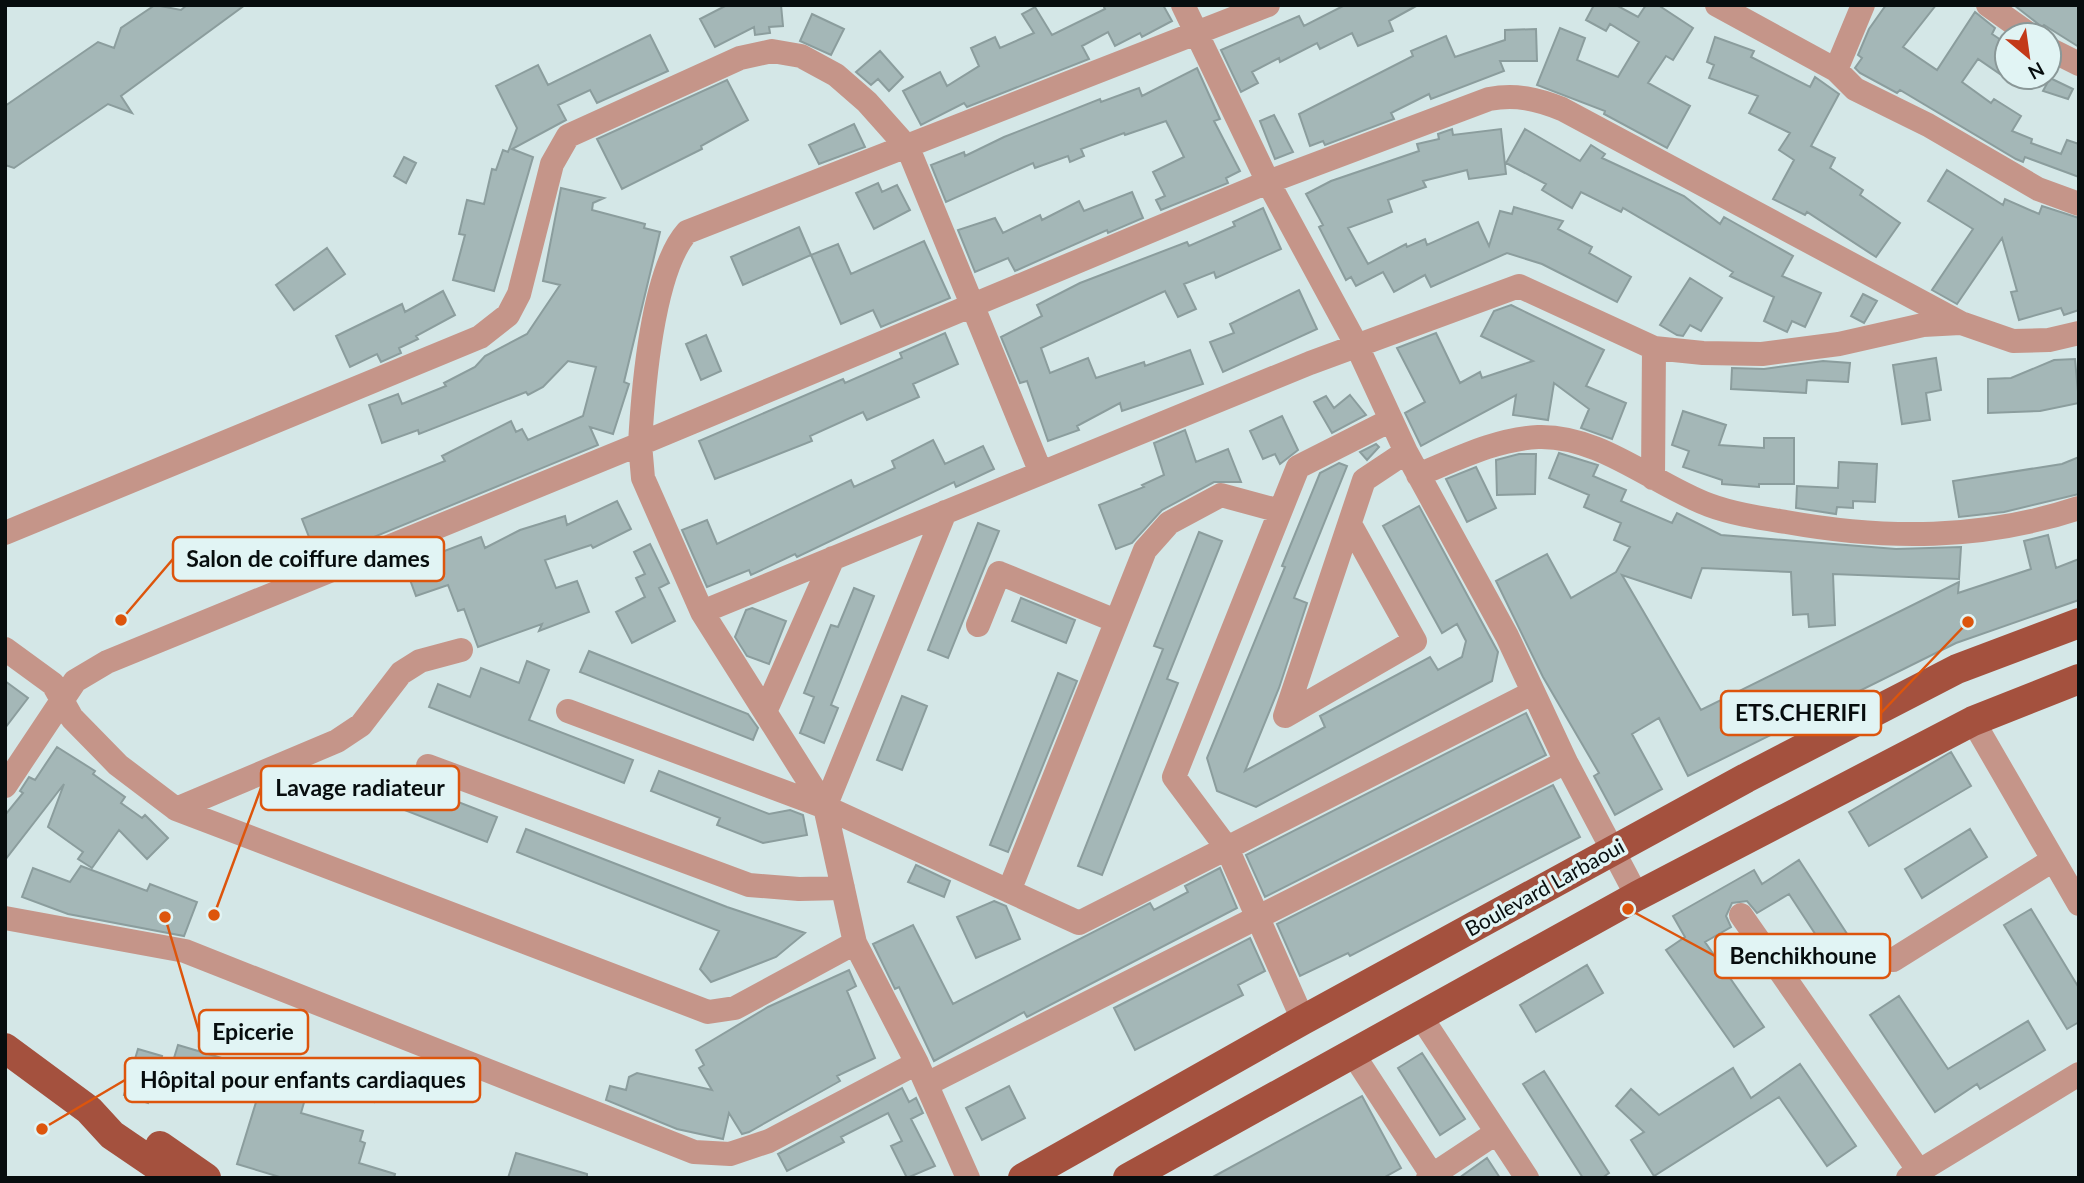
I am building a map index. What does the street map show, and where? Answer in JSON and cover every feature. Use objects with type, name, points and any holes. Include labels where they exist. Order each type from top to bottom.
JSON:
[{"type":"main road","name":"Boulevard Larbaoui","points":[[1023,1178],[1303,1020],[1746,778],[1958,669],[2079,623]]},
{"type":"main road","points":[[1128,1178],[1165,1169],[1353,1054],[1637,895],[1973,721],[2079,679]]},
{"type":"main road","points":[[5,1048],[89,1110],[112,1135],[175,1178]]},
{"type":"main road","points":[[89,1110],[120,1119],[206,1178]]},
{"type":"street","points":[[1183,5],[1268,183],[1357,346],[1406,452],[1507,636],[1566,762],[1637,895]]},
{"type":"street","points":[[968,1178],[922,1074],[855,943],[825,807],[702,612],[643,478],[640,444],[644,383],[665,275],[675,246],[687,232],[908,148],[1268,5]]},
{"type":"street","points":[[1717,5],[1836,70],[1855,89],[1928,125],[2038,189],[2079,204]]},
{"type":"street","points":[[1836,70],[1863,5]]},
{"type":"street","points":[[1988,5],[2010,21]]},
{"type":"street","points":[[5,533],[480,337],[508,315],[519,294],[552,164],[568,136],[740,58],[772,51],[801,56],[836,75],[867,102],[908,148],[970,306],[1041,473]]},
{"type":"street","points":[[2063,56],[2079,64]]},
{"type":"street","points":[[5,786],[75,681],[107,662],[1268,183],[1489,99],[1525,97],[1562,109],[1961,323],[2012,341],[2049,340],[2079,333]]},
{"type":"street","points":[[702,612],[1357,346],[1519,286],[1654,348],[1703,353],[1762,354],[1839,344],[1923,325],[1961,323]]},
{"type":"street","points":[[1653,478],[1654,348]]},
{"type":"street","points":[[1303,1020],[1227,848],[1174,777],[1298,467],[1391,420]]},
{"type":"street","points":[[1418,475],[1504,440],[1541,437],[1571,440],[1710,505],[1755,517],[1882,534],[1942,536],[2006,529],[2079,508]]},
{"type":"street","points":[[1350,524],[1415,641],[1285,716],[1364,480],[1406,452]]},
{"type":"street","points":[[1009,891],[1145,550],[1169,523],[1221,495],[1280,511]]},
{"type":"street","points":[[825,807],[945,512]]},
{"type":"street","points":[[765,712],[833,558]]},
{"type":"street","points":[[978,625],[999,573],[1116,621]]},
{"type":"street","points":[[5,649],[53,684],[72,718],[118,765],[176,809],[708,1012],[735,1008],[855,943]]},
{"type":"street","points":[[176,809],[337,741],[361,724],[401,673],[420,661],[461,650]]},
{"type":"street","points":[[568,711],[825,807],[1079,923],[1532,693]]},
{"type":"street","points":[[1973,721],[2079,904]]},
{"type":"street","points":[[5,918],[185,951],[694,1152],[730,1154],[769,1141],[922,1074],[1257,916],[1566,762]]},
{"type":"street","points":[[428,766],[749,885],[799,889],[843,888]]},
{"type":"street","points":[[1893,960],[2053,860]]},
{"type":"street","points":[[1741,915],[1913,1175],[2079,1074]]},
{"type":"street","points":[[1421,1017],[1527,1178]]},
{"type":"street","points":[[1353,1054],[1431,1177],[1496,1133]]},
{"type":"building","points":[[155,5],[181,10],[187,5],[245,5],[121,96],[132,113],[108,104],[14,168],[5,165],[5,106],[98,42],[114,48],[121,28]]},
{"type":"building","points":[[727,5],[781,5],[783,26],[769,27],[770,33],[755,35],[754,27],[715,47],[700,19]]},
{"type":"building","points":[[1103,5],[1163,5],[1172,21],[1142,37],[1140,33],[1115,46],[1108,32],[1082,46],[1089,59],[967,107],[964,103],[921,125],[903,91],[940,72],[947,86],[979,66],[971,48],[995,37],[1000,48],[1034,33],[1022,14],[1035,7],[1052,35],[1105,9]]},
{"type":"building","points":[[1345,5],[1418,5],[1389,21],[1393,31],[1358,46],[1352,33],[1320,49],[1317,43],[1280,62],[1279,58],[1252,72],[1258,83],[1241,92],[1221,50],[1299,16],[1304,26]]},
{"type":"building","points":[[1594,5],[1616,5],[1638,17],[1646,5],[1658,5],[1693,28],[1673,60],[1666,56],[1648,83],[1690,106],[1667,148],[1604,114],[1605,111],[1537,85],[1560,28],[1585,38],[1577,60],[1618,77],[1639,42],[1610,24],[1606,31],[1586,20]]},
{"type":"building","points":[[1886,5],[1936,5],[1903,47],[1937,70],[1975,12],[1993,26],[1993,69],[1978,59],[1962,82],[1991,103],[1994,99],[2021,116],[2012,131],[2032,139],[2031,143],[2061,154],[2067,140],[2079,144],[2079,177],[2025,157],[2023,162],[2016,159],[1900,90],[1897,93],[1860,73],[1855,68],[1862,58],[1858,55],[1869,29]]},
{"type":"building","points":[[2014,5],[2079,5],[2079,47],[2063,37],[2063,21],[2034,21]]},
{"type":"building","points":[[812,14],[844,29],[831,55],[800,41]]},
{"type":"building","points":[[1536,29],[1537,61],[1500,61],[1504,71],[1431,99],[1429,94],[1391,113],[1394,119],[1325,145],[1323,141],[1310,146],[1299,114],[1413,56],[1411,51],[1446,36],[1455,57],[1505,40],[1505,30]]},
{"type":"building","points":[[650,35],[668,71],[597,103],[590,90],[558,105],[566,120],[512,149],[533,157],[494,291],[453,280],[465,235],[459,234],[467,200],[484,204],[492,169],[496,170],[503,150],[508,152],[517,128],[496,86],[538,65],[548,85]]},
{"type":"building","points":[[1715,37],[1754,51],[1751,57],[1810,87],[1815,77],[1839,94],[1811,146],[1835,158],[1830,168],[1863,190],[1860,195],[1900,223],[1876,257],[1807,212],[1805,215],[1773,199],[1794,160],[1779,150],[1790,133],[1749,113],[1758,96],[1709,78],[1714,65],[1707,62]]},
{"type":"building","points":[[880,51],[903,77],[889,91],[878,79],[871,85],[856,72]]},
{"type":"building","points":[[1197,68],[1220,119],[1214,121],[1240,171],[1226,178],[1228,183],[1161,210],[1156,200],[1165,196],[1153,172],[1184,157],[1166,121],[1081,149],[1084,156],[1070,162],[1068,156],[1035,168],[1033,163],[946,202],[931,165],[964,152],[965,156],[1004,137],[1100,99],[1101,102],[1139,88],[1142,96]]},
{"type":"building","points":[[727,80],[748,120],[701,146],[702,149],[622,189],[597,139]]},
{"type":"building","points":[[2063,84],[2073,89],[2068,99],[2043,91],[2063,91]]},
{"type":"building","points":[[1274,115],[1293,152],[1275,159],[1260,121]]},
{"type":"building","points":[[854,124],[865,147],[819,164],[809,145]]},
{"type":"building","points":[[1452,129],[1453,135],[1501,129],[1506,174],[1469,179],[1467,170],[1423,181],[1426,187],[1388,200],[1392,212],[1348,228],[1368,264],[1406,244],[1407,247],[1425,239],[1427,245],[1478,222],[1489,246],[1500,211],[1512,214],[1514,207],[1563,221],[1558,229],[1592,247],[1589,253],[1631,277],[1617,302],[1542,264],[1507,253],[1431,287],[1425,275],[1394,292],[1383,272],[1356,286],[1351,277],[1346,280],[1319,227],[1323,225],[1306,194],[1331,181],[1419,151],[1417,144],[1439,139],[1438,134]]},
{"type":"building","points":[[1525,129],[1580,161],[1591,145],[1605,154],[1602,158],[1684,196],[1720,224],[1724,217],[1793,256],[1782,276],[1821,293],[1805,327],[1792,321],[1787,332],[1764,321],[1774,297],[1730,276],[1733,272],[1623,208],[1621,212],[1581,192],[1572,208],[1542,190],[1546,184],[1506,163]]},
{"type":"building","points":[[404,157],[416,163],[406,183],[394,176]]},
{"type":"building","points":[[1947,170],[2003,205],[2005,199],[2039,214],[2042,206],[2079,218],[2079,310],[2064,315],[2061,308],[2019,320],[2011,292],[2017,291],[2002,238],[1957,304],[1932,290],[1973,229],[1928,201]]},
{"type":"building","points":[[878,183],[882,192],[897,185],[910,210],[874,229],[856,193]]},
{"type":"building","points":[[561,188],[604,198],[593,203],[592,210],[645,224],[644,228],[660,232],[624,382],[629,384],[613,434],[590,427],[598,445],[318,560],[302,519],[445,461],[442,456],[511,421],[516,432],[522,429],[528,440],[583,416],[596,367],[568,361],[543,387],[528,395],[526,392],[419,434],[418,430],[382,443],[369,405],[398,394],[402,404],[446,386],[444,383],[475,367],[485,356],[527,334],[560,285],[543,281]]},
{"type":"building","points":[[1132,192],[1143,218],[1108,233],[1107,230],[1015,271],[1008,258],[975,272],[958,230],[995,218],[1003,233],[1040,215],[1042,220],[1079,201],[1084,211]]},
{"type":"building","points":[[1263,208],[1281,249],[1216,278],[1214,272],[1184,284],[1196,309],[1178,317],[1165,291],[1041,348],[1050,373],[1088,358],[1096,378],[1144,362],[1145,366],[1190,350],[1203,384],[1122,411],[1120,403],[1077,426],[1079,430],[1048,441],[1027,381],[1020,383],[1001,337],[1042,316],[1037,305],[1080,283],[1187,242],[1189,246],[1235,226],[1233,222]]},
{"type":"building","points":[[799,227],[811,255],[743,285],[731,257]]},
{"type":"building","points":[[924,241],[950,298],[881,327],[873,310],[841,324],[811,255],[838,244],[851,274]]},
{"type":"building","points":[[327,248],[345,274],[294,310],[276,285]]},
{"type":"building","points":[[1690,278],[1722,298],[1701,331],[1690,325],[1683,336],[1677,335],[1660,325]]},
{"type":"building","points":[[1299,290],[1317,329],[1223,372],[1210,342],[1234,333],[1230,324]]},
{"type":"building","points":[[443,291],[455,315],[416,336],[418,339],[399,348],[401,353],[381,362],[377,354],[350,367],[336,336],[402,304],[405,312]]},
{"type":"building","points":[[1863,294],[1877,301],[1864,323],[1851,316]]},
{"type":"building","points":[[1511,305],[1604,350],[1586,386],[1626,403],[1612,439],[1581,428],[1589,409],[1554,383],[1548,420],[1513,415],[1516,395],[1421,446],[1405,413],[1425,402],[1397,348],[1436,333],[1460,383],[1480,372],[1482,378],[1533,361],[1481,336],[1494,311]]},
{"type":"building","points":[[945,333],[958,364],[913,384],[919,397],[867,420],[863,412],[810,436],[812,441],[715,479],[699,441],[843,379],[845,383],[902,358],[900,353]]},
{"type":"building","points":[[706,335],[721,371],[701,380],[686,344]]},
{"type":"building","points":[[1936,358],[1941,390],[1926,393],[1930,420],[1902,424],[1893,365]]},
{"type":"building","points":[[2075,359],[2079,403],[2040,411],[1988,413],[1988,379],[2011,378],[2054,360]]},
{"type":"building","points":[[1823,361],[1850,363],[1848,382],[1807,380],[1806,393],[1731,389],[1732,368],[1764,369]]},
{"type":"building","points":[[1350,395],[1366,415],[1332,433],[1314,402],[1326,396],[1334,408]]},
{"type":"building","points":[[1683,411],[1726,425],[1719,445],[1764,448],[1764,438],[1794,438],[1794,484],[1759,484],[1759,487],[1722,484],[1722,480],[1683,467],[1689,451],[1672,445]]},
{"type":"building","points":[[1282,416],[1298,450],[1280,464],[1275,454],[1263,459],[1250,431]]},
{"type":"building","points":[[1185,430],[1196,462],[1228,449],[1241,482],[1214,482],[1162,510],[1132,543],[1116,549],[1099,505],[1144,487],[1142,485],[1164,475],[1154,443]]},
{"type":"building","points":[[933,440],[945,464],[983,446],[994,469],[956,487],[954,482],[797,557],[795,554],[751,575],[749,570],[707,587],[682,530],[707,520],[717,544],[851,480],[854,487],[895,468],[892,461]]},
{"type":"building","points":[[1376,444],[1379,447],[1367,460],[1360,452]]},
{"type":"building","points":[[1559,453],[1598,465],[1593,476],[1626,490],[1621,501],[1672,523],[1677,513],[1721,535],[1896,549],[1961,547],[1959,579],[1833,574],[1835,625],[1809,627],[1808,614],[1793,615],[1791,572],[1702,568],[1691,598],[1622,575],[1701,710],[1959,582],[1958,593],[2031,569],[2024,541],[2048,535],[2056,568],[2079,559],[2079,600],[1956,643],[1688,776],[1659,718],[1632,734],[1662,789],[1615,815],[1594,776],[1599,773],[1543,677],[1496,581],[1547,554],[1571,598],[1616,572],[1630,547],[1614,540],[1621,523],[1584,507],[1589,495],[1549,478]]},
{"type":"building","points":[[1519,454],[1536,454],[1535,494],[1497,495],[1496,460]]},
{"type":"building","points":[[2079,457],[2079,494],[2004,512],[1959,517],[1953,481],[2062,464]]},
{"type":"building","points":[[1839,462],[1877,464],[1875,502],[1853,501],[1853,508],[1837,507],[1836,514],[1796,508],[1797,486],[1838,488]]},
{"type":"building","points":[[1339,463],[1347,466],[1294,598],[1307,603],[1279,688],[1245,771],[1325,727],[1320,716],[1430,657],[1438,670],[1462,657],[1466,641],[1457,624],[1442,633],[1383,526],[1419,506],[1498,652],[1492,681],[1256,807],[1217,791],[1207,758],[1285,567],[1282,566],[1320,473]]},
{"type":"building","points":[[1476,467],[1496,508],[1467,522],[1446,479]]},
{"type":"building","points":[[617,501],[631,529],[593,548],[591,545],[545,560],[556,588],[577,581],[589,612],[539,631],[542,624],[478,647],[464,609],[458,611],[448,585],[416,596],[405,566],[481,537],[485,548],[520,530],[565,516],[567,525]]},
{"type":"building","points":[[978,523],[999,531],[948,658],[928,650]]},
{"type":"building","points":[[1199,532],[1222,541],[1167,679],[1178,683],[1102,875],[1078,866],[1163,649],[1154,646]]},
{"type":"building","points":[[650,544],[669,583],[659,588],[675,621],[632,643],[616,612],[645,597],[636,578],[645,574],[634,552]]},
{"type":"building","points":[[854,588],[874,596],[831,705],[838,708],[824,743],[800,733],[814,697],[804,693],[831,625],[838,627]]},
{"type":"building","points":[[1021,598],[1075,620],[1066,643],[1012,621]]},
{"type":"building","points":[[752,608],[786,621],[769,664],[747,656],[735,637],[746,610]]},
{"type":"building","points":[[589,651],[748,714],[758,728],[753,740],[580,672]]},
{"type":"building","points":[[527,661],[549,670],[529,720],[633,760],[624,783],[429,707],[438,684],[470,697],[481,668],[519,683]]},
{"type":"building","points":[[1058,673],[1077,681],[1008,852],[990,845]]},
{"type":"building","points":[[5,681],[28,698],[5,728]]},
{"type":"building","points":[[902,696],[927,706],[902,770],[877,760]]},
{"type":"building","points":[[1526,713],[1546,755],[1265,897],[1246,855]]},
{"type":"building","points":[[57,747],[95,771],[93,774],[125,797],[121,803],[142,818],[145,815],[168,838],[147,859],[119,830],[92,868],[78,859],[83,852],[48,827],[64,784],[5,860],[5,815],[23,793],[20,791],[29,777],[35,780]]},
{"type":"building","points":[[1951,752],[1971,786],[1869,846],[1849,812]]},
{"type":"building","points":[[659,771],[769,814],[790,810],[803,815],[807,835],[763,843],[717,825],[720,818],[651,791]]},
{"type":"building","points":[[386,774],[497,817],[487,842],[376,799]]},
{"type":"building","points":[[1553,785],[1580,837],[1350,956],[1348,953],[1300,976],[1277,924]]},
{"type":"building","points":[[526,829],[727,907],[805,933],[776,957],[711,982],[700,969],[719,931],[517,852]]},
{"type":"building","points":[[1970,829],[1987,857],[1922,898],[1905,869]]},
{"type":"building","points":[[1799,860],[1853,943],[1831,958],[1789,894],[1757,913],[1747,901],[1732,903],[1726,916],[1731,927],[1705,942],[1764,1027],[1734,1047],[1666,950],[1685,937],[1673,916],[1754,870],[1762,884]]},
{"type":"building","points":[[916,865],[950,881],[944,897],[908,882]]},
{"type":"building","points":[[81,866],[147,891],[150,884],[197,902],[184,936],[68,914],[22,897],[33,868],[70,882]]},
{"type":"building","points":[[1220,868],[1237,908],[1027,1017],[1024,1012],[934,1061],[899,987],[895,989],[873,944],[913,925],[953,1004],[1150,903],[1154,910],[1188,892],[1185,886]]},
{"type":"building","points":[[994,901],[1006,906],[1020,939],[976,958],[957,917]]},
{"type":"building","points":[[2031,909],[2079,988],[2079,1022],[2067,1029],[2004,925]]},
{"type":"building","points":[[1250,938],[1265,971],[1238,985],[1243,995],[1135,1050],[1114,1008]]},
{"type":"building","points":[[1587,965],[1603,993],[1536,1032],[1520,1005]]},
{"type":"building","points":[[849,970],[856,986],[847,991],[875,1058],[837,1076],[840,1081],[749,1132],[742,1134],[729,1113],[723,1139],[677,1129],[606,1100],[610,1086],[626,1090],[629,1077],[637,1073],[712,1090],[699,1068],[704,1065],[696,1050],[768,1007]]},
{"type":"building","points":[[1899,996],[1948,1069],[2028,1021],[2045,1050],[1980,1089],[1977,1084],[1935,1112],[1870,1015]]},
{"type":"building","points":[[178,1045],[235,1062],[227,1088],[170,1071]]},
{"type":"building","points":[[138,1049],[162,1056],[148,1103],[124,1095]]},
{"type":"building","points":[[1422,1053],[1465,1119],[1440,1135],[1398,1068]]},
{"type":"building","points":[[1800,1064],[1856,1146],[1827,1166],[1779,1097],[1654,1176],[1631,1140],[1644,1132],[1616,1106],[1631,1089],[1659,1115],[1733,1068],[1751,1098]]},
{"type":"building","points":[[1544,1071],[1609,1173],[1602,1178],[1583,1178],[1523,1084]]},
{"type":"building","points":[[360,1083],[378,1088],[374,1102],[356,1097]]},
{"type":"building","points":[[261,1086],[305,1099],[301,1113],[363,1131],[360,1141],[365,1143],[359,1163],[395,1174],[394,1178],[283,1178],[237,1164]]},
{"type":"building","points":[[1009,1086],[1025,1118],[982,1140],[966,1108]]},
{"type":"building","points":[[902,1088],[909,1102],[916,1098],[923,1113],[911,1119],[935,1166],[907,1178],[891,1146],[902,1141],[888,1113],[841,1137],[844,1142],[787,1171],[778,1154]]},
{"type":"building","points":[[1362,1096],[1401,1168],[1383,1178],[1211,1178]]},
{"type":"building","points":[[516,1153],[587,1174],[587,1178],[508,1178]]},
{"type":"building","points":[[1487,1158],[1500,1178],[1459,1178]]},
{"type":"place","name":"Salon de coiffure dames","points":[[121,620]]},
{"type":"place","name":"ETS.CHERIFI","points":[[1968,622]]},
{"type":"place","name":"Benchikhoune","points":[[1628,909]]},
{"type":"place","name":"Lavage radiateur","points":[[214,915]]},
{"type":"place","name":"Epicerie","points":[[165,917]]},
{"type":"place","name":"Hôpital pour enfants cardiaques","points":[[42,1129]]}]
